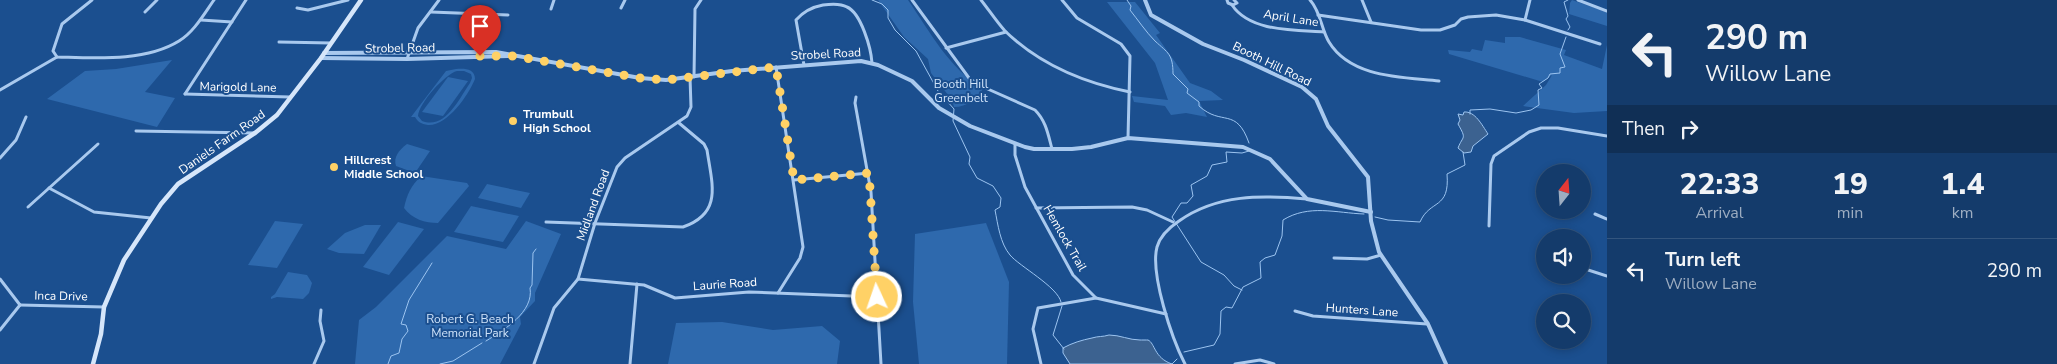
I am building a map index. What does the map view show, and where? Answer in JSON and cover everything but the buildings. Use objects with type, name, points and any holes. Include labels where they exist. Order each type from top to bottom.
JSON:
[{"type":"main road","name":"Daniels Farm Road","points":[[93,364],[102,334],[104,307],[124,260],[151,218],[178,184],[255,133],[277,115],[324,54],[360,0]]},
{"type":"street","points":[[57,57],[53,51],[62,24],[92,0]]},
{"type":"street","points":[[145,12],[158,0]]},
{"type":"street","points":[[0,90],[57,57],[134,54],[160,49],[179,41],[200,20],[214,0]]},
{"type":"street","points":[[200,20],[232,22],[246,0]]},
{"type":"street","points":[[297,8],[308,10],[348,0]]},
{"type":"street","points":[[407,59],[418,28],[439,0]]},
{"type":"street","points":[[551,9],[554,0]]},
{"type":"street","points":[[621,8],[625,0]]},
{"type":"street","name":"Midland Road","points":[[534,364],[554,308],[578,279],[617,167],[625,158],[687,116],[691,107],[695,8],[701,0]]},
{"type":"street","points":[[912,0],[968,78],[981,86],[1035,110],[1041,115],[1045,121],[1052,150]]},
{"type":"street","points":[[982,0],[1006,32],[1058,69],[1091,84],[1130,92]]},
{"type":"street","points":[[1062,0],[1077,18],[1121,44],[1130,56],[1128,138]]},
{"type":"street","name":"Booth Hill Road","points":[[1145,0],[1151,15],[1203,44],[1264,69],[1310,93],[1316,99],[1328,126],[1368,177],[1371,221],[1381,255],[1428,324],[1446,364]]},
{"type":"street","name":"April Lane","points":[[1227,0],[1234,10],[1262,24],[1324,32]]},
{"type":"street","points":[[1232,5],[1237,3],[1234,0]]},
{"type":"street","points":[[1310,0],[1314,4],[1324,32],[1338,55],[1352,64],[1383,74],[1439,80]]},
{"type":"street","points":[[1362,0],[1371,22]]},
{"type":"street","points":[[1525,20],[1530,0]]},
{"type":"street","points":[[1578,0],[1607,11]]},
{"type":"street","points":[[804,65],[796,20],[800,13],[809,7],[834,3],[846,5],[854,11],[873,55],[872,63]]},
{"type":"street","points":[[431,12],[508,15]]},
{"type":"street","points":[[1318,15],[1421,30],[1440,30],[1455,25],[1461,19],[1474,15],[1496,15],[1525,20],[1600,44]]},
{"type":"street","name":"Marigold Lane","points":[[232,22],[185,94],[290,97]]},
{"type":"street","points":[[946,48],[1006,32]]},
{"type":"street","points":[[279,42],[331,43]]},
{"type":"street","name":"Strobel Road","points":[[324,54],[480,54],[514,56],[640,78],[666,80],[776,67],[850,61],[872,63],[912,81],[950,116],[957,120],[1016,144],[1034,149],[1052,150],[1091,147],[1128,138],[1243,147],[1270,159],[1307,199]]},
{"type":"street","name":"Strobel Road","points":[[321,58],[407,59],[480,54]]},
{"type":"street","points":[[776,67],[801,221],[803,253],[778,293]]},
{"type":"street","points":[[856,97],[855,104],[869,173],[881,364]]},
{"type":"street","points":[[0,158],[16,140],[26,117]]},
{"type":"street","points":[[546,222],[683,227],[695,224],[706,216],[711,208],[712,198],[707,150],[704,144],[679,123]]},
{"type":"street","points":[[1489,226],[1491,164],[1494,156],[1529,132],[1541,128],[1558,128],[1607,136]]},
{"type":"street","points":[[136,131],[255,133]]},
{"type":"street","points":[[28,206],[98,144]]},
{"type":"street","name":"Hemlock Trail","points":[[1016,144],[1015,155],[1025,187],[1073,275],[1096,298]]},
{"type":"street","points":[[794,180],[869,173]]},
{"type":"street","points":[[49,188],[94,212],[151,218]]},
{"type":"street","points":[[1185,364],[1171,335],[1156,261],[1156,248],[1161,237],[1175,222],[1220,201],[1260,197],[1307,199],[1371,212]]},
{"type":"street","points":[[1036,208],[1132,208],[1148,210],[1175,222]]},
{"type":"street","points":[[1595,214],[1607,219]]},
{"type":"street","points":[[1334,258],[1367,259],[1381,255]]},
{"type":"street","points":[[1591,271],[1607,276]]},
{"type":"street","points":[[0,279],[20,305]]},
{"type":"street","name":"Laurie Road","points":[[578,279],[637,284],[654,288],[668,297],[675,298],[732,292],[877,297]]},
{"type":"street","points":[[630,364],[637,284]]},
{"type":"street","points":[[1041,364],[1031,327],[1038,308],[1096,298],[1166,314]]},
{"type":"street","name":"Inca Drive","points":[[0,330],[20,305],[104,307]]},
{"type":"street","points":[[314,364],[324,343],[318,320],[321,310]]},
{"type":"street","name":"Hunters Lane","points":[[1295,311],[1313,316],[1428,324]]},
{"type":"street","points":[[1235,364],[1260,360],[1274,364]]},
{"type":"green space","name":"Booth Hill Greenbelt","points":[[878,0],[908,0],[932,37],[950,60],[960,71],[983,89],[977,96],[967,104],[954,107],[952,100],[931,73],[928,59],[904,37]]},
{"type":"green space","points":[[1572,0],[1607,12],[1607,26],[1569,14]]},
{"type":"green space","points":[[1107,2],[1135,2],[1160,33],[1156,35],[1190,83],[1211,91],[1223,100],[1199,101],[1207,117],[1186,113],[1171,115],[1165,106],[1134,102],[1132,96],[1168,100],[1155,63]]},
{"type":"green space","points":[[1505,37],[1520,37],[1566,50],[1564,55],[1602,69],[1607,45],[1607,111],[1574,113],[1523,106],[1546,85],[1552,75],[1543,82],[1449,54],[1448,50],[1470,52],[1472,49],[1482,51],[1485,40],[1505,43]]},
{"type":"green space","points":[[172,60],[145,92],[175,98],[157,127],[47,99],[85,71],[116,69]]},
{"type":"green space","points":[[456,69],[469,70],[475,76],[467,94],[456,109],[442,121],[435,124],[423,124],[415,117],[411,117],[446,71]],"holes":[[[464,71],[471,74],[472,78],[450,111],[438,121],[430,123],[422,121],[418,116],[419,110],[433,90],[452,73]]]},
{"type":"green space","points":[[448,77],[468,81],[443,116],[422,112]]},
{"type":"green space","points":[[407,144],[430,151],[415,173],[396,166],[397,154]]},
{"type":"green space","points":[[421,176],[467,183],[469,186],[438,223],[419,220],[404,208],[410,190]]},
{"type":"green space","points":[[487,184],[530,193],[521,208],[478,198]]},
{"type":"green space","points":[[471,206],[519,216],[503,242],[454,232]]},
{"type":"green space","points":[[275,221],[303,224],[277,268],[248,265]]},
{"type":"green space","name":"Robert G. Beach Memorial Park","points":[[526,221],[561,234],[535,293],[535,301],[520,317],[521,324],[500,364],[355,364],[359,320],[376,307],[447,236],[506,249]]},
{"type":"green space","points":[[398,222],[424,229],[389,275],[363,267]]},
{"type":"green space","points":[[986,223],[1009,282],[1007,364],[919,364],[913,302],[915,234]]},
{"type":"green space","points":[[365,225],[381,225],[364,254],[339,253],[327,249],[345,233]]},
{"type":"green space","points":[[288,272],[307,275],[312,283],[309,293],[303,299],[277,297],[271,299],[271,297],[275,294]]},
{"type":"green space","points":[[722,322],[773,330],[822,326],[840,341],[837,364],[668,364],[676,323]]},
{"type":"shaded area","points":[[1464,112],[1475,116],[1488,134],[1473,146],[1471,152],[1464,153],[1458,148],[1463,135],[1458,124],[1460,120],[1458,114],[1463,115]]},
{"type":"shaded area","points":[[1109,335],[1136,340],[1148,340],[1158,355],[1172,364],[1070,364],[1063,353],[1063,348],[1073,343]]},
{"type":"waterway","points":[[872,0],[882,4],[888,10],[888,18],[895,30],[916,51],[938,91],[954,109],[953,121],[970,157],[969,164],[977,178],[993,186],[1001,198],[1000,207],[995,210],[1000,234],[1010,255],[1046,283],[1061,302]]},
{"type":"waterway","points":[[1127,0],[1131,6],[1130,10],[1142,26],[1169,54],[1173,74],[1188,89],[1187,93],[1199,102],[1199,106],[1207,112],[1228,118],[1239,125],[1249,143]]},
{"type":"waterway","points":[[1568,0],[1564,2],[1568,16],[1566,19],[1570,27],[1568,30]]},
{"type":"waterway","points":[[1470,114],[1470,110],[1490,109],[1516,113],[1531,110],[1539,105],[1538,90],[1542,88],[1539,84],[1548,78],[1550,74],[1560,73],[1560,68],[1565,67],[1560,54],[1566,37]]},
{"type":"waterway","points":[[1242,290],[1234,286],[1224,275],[1201,262],[1172,217],[1181,203],[1187,203],[1193,196],[1191,185],[1207,176],[1212,165],[1227,162],[1226,152],[1242,153],[1249,151]]},
{"type":"waterway","points":[[1375,217],[1388,220],[1420,222],[1424,215],[1442,199],[1447,185],[1447,174],[1465,165],[1463,152]]},
{"type":"waterway","points":[[1242,290],[1243,287],[1261,278],[1260,262],[1265,258],[1275,255],[1282,236],[1283,220],[1293,215],[1313,211],[1364,214]]},
{"type":"waterway","points":[[486,341],[509,326],[523,312],[527,305],[532,285],[533,253],[536,249]]},
{"type":"waterway","points":[[388,364],[391,356],[399,353],[402,339],[408,331],[406,325],[401,324],[409,300],[432,263]]},
{"type":"waterway","points":[[1184,352],[1214,345],[1220,334],[1221,311],[1226,307],[1232,308],[1242,290]]},
{"type":"waterway","points":[[1062,306],[1053,335],[1064,349]]},
{"type":"waterway","points":[[440,364],[453,361],[482,343]]},
{"type":"waterway","points":[[1172,364],[1177,359]]},
{"type":"place","name":"Trumbull High School","points":[[513,121]]},
{"type":"place","name":"Hillcrest Middle School","points":[[334,167]]},
{"type":"route","points":[[480,56],[514,56],[640,78],[666,80],[776,67],[794,180],[869,173],[877,297]]}]
